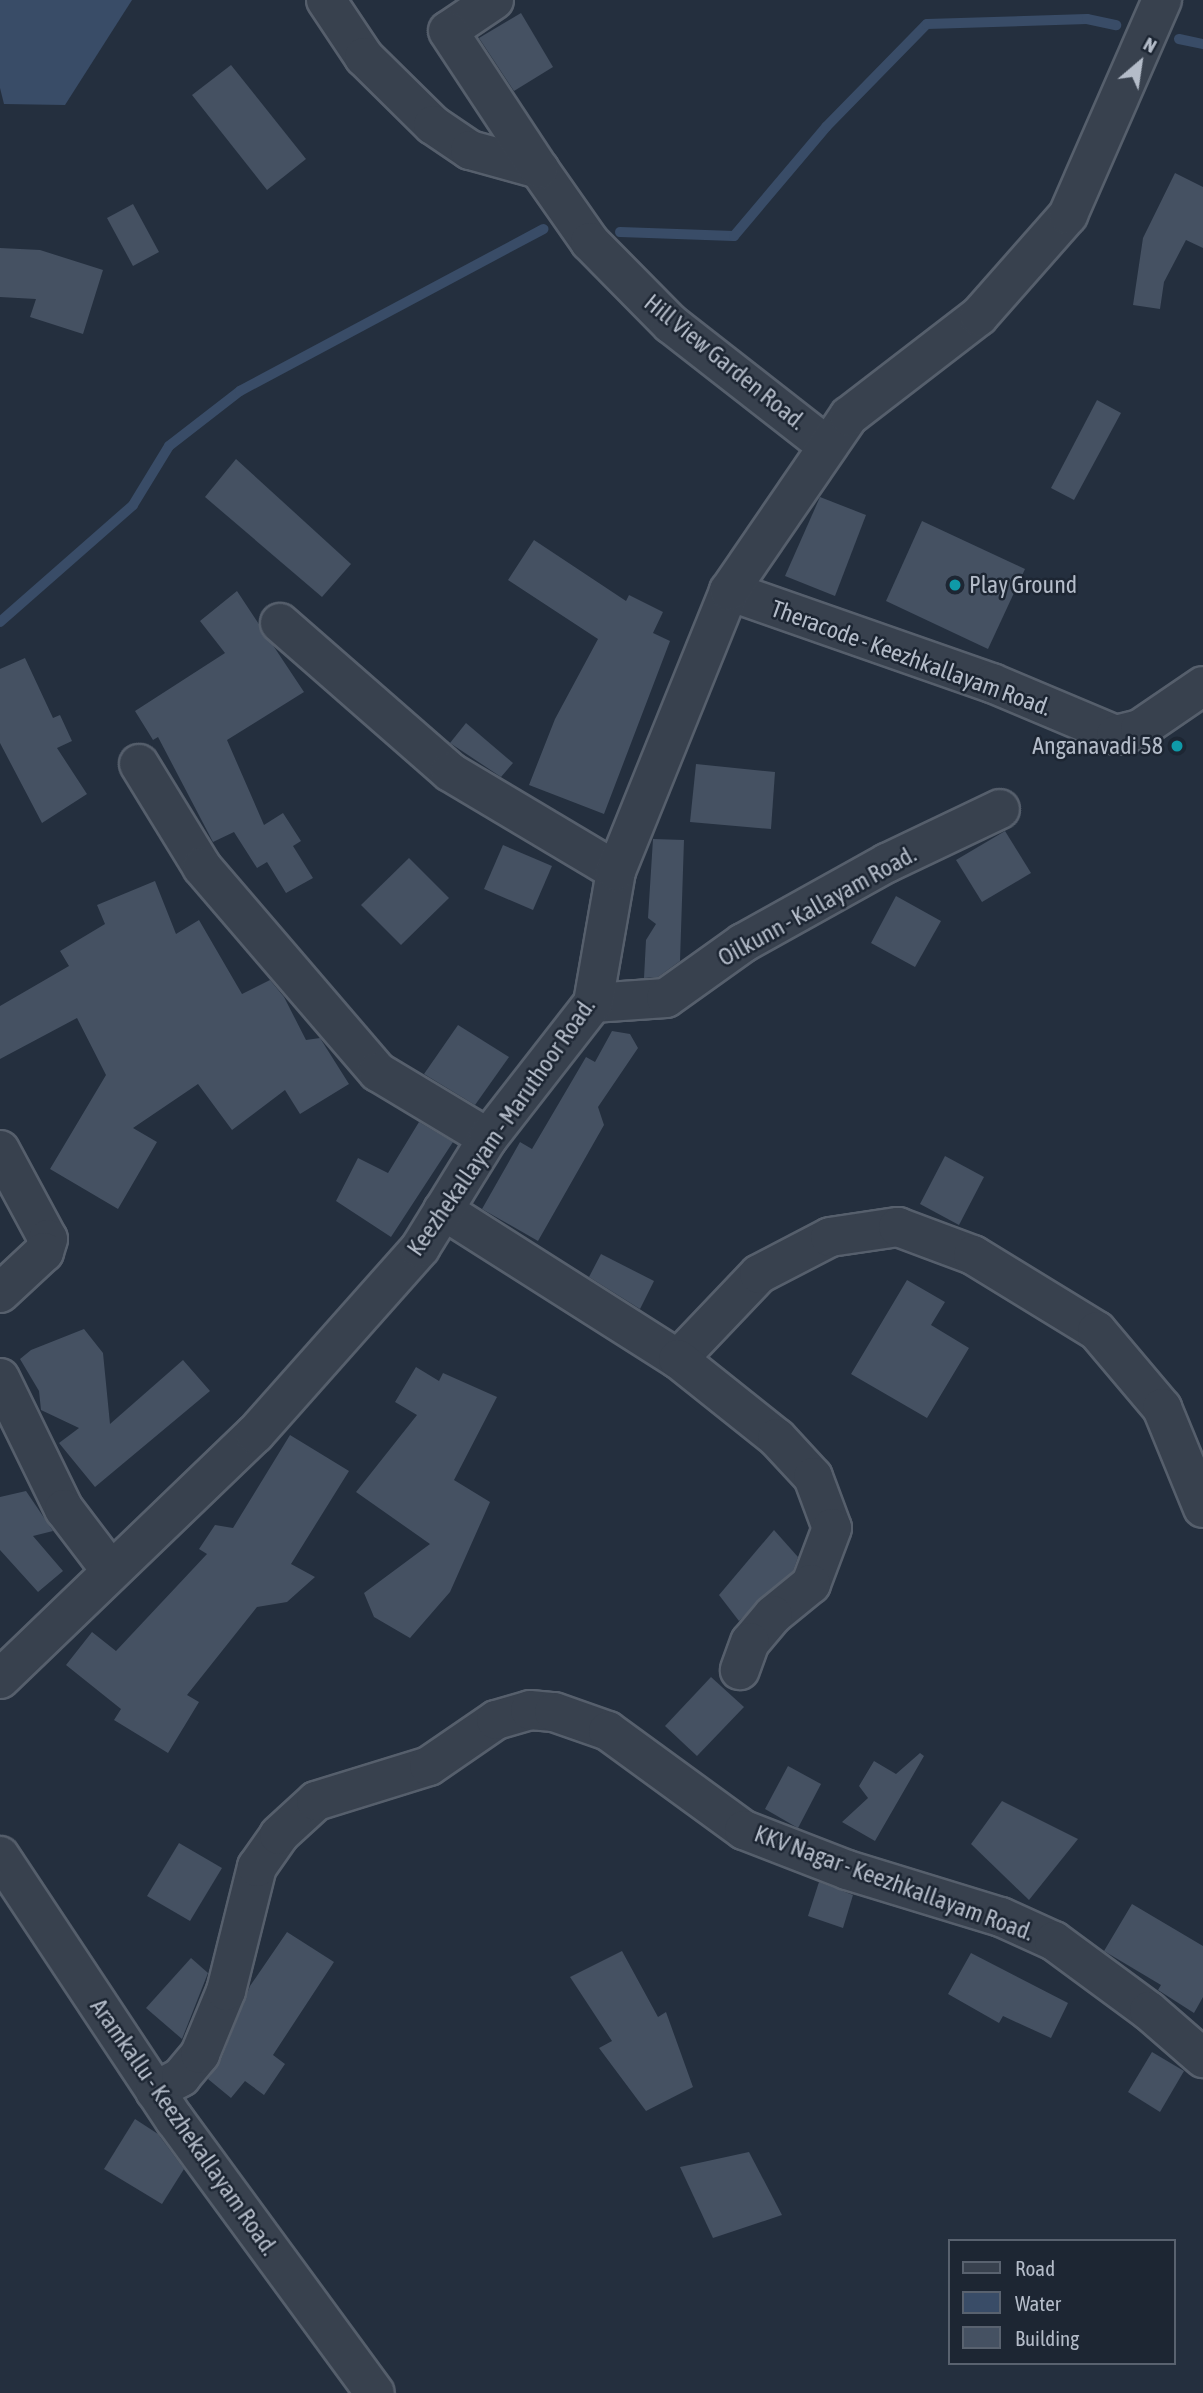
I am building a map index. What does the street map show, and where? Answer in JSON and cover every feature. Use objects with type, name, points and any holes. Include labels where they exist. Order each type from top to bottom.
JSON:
[{"type":"street","points":[[326,0],[364,57],[433,125],[470,150],[540,169]]},
{"type":"street","name":"Hill View Garden Road.","points":[[494,0],[448,30],[590,242],[671,324],[827,446]]},
{"type":"street","name":"Keezhekallayam - Maruthoor Road.","points":[[0,1679],[255,1434],[420,1248],[488,1138],[593,1003],[616,871],[729,591],[849,416],[979,316],[1068,215],[1162,0]]},
{"type":"street","name":"Theracode - Keezhkallayam Road.","points":[[729,591],[992,683],[1116,735],[1140,729],[1203,686]]},
{"type":"street","points":[[280,623],[450,772],[616,871]]},
{"type":"street","points":[[139,764],[202,867],[378,1072],[488,1138]]},
{"type":"street","name":"Oilkunn - Kallayam Road.","points":[[593,1003],[666,998],[743,943],[887,863],[1000,809]]},
{"type":"street","points":[[0,1150],[48,1239],[44,1252],[0,1293]]},
{"type":"street","points":[[443,1210],[678,1359],[776,1438],[813,1477],[832,1528],[811,1584],[774,1615],[750,1642],[740,1670]]},
{"type":"street","points":[[678,1359],[759,1274],[830,1237],[898,1227],[973,1255],[1097,1331],[1163,1408],[1203,1508]]},
{"type":"street","points":[[0,1378],[64,1509],[111,1572]]},
{"type":"street","name":"KKV Nagar - Keezhkallayam Road.","points":[[155,2091],[181,2077],[200,2054],[226,1992],[257,1867],[279,1835],[316,1801],[429,1766],[496,1720],[530,1710],[554,1712],[608,1731],[744,1830],[846,1870],[1001,1917],[1054,1941],[1149,2011],[1203,2058]]},
{"type":"street","name":"Aramkallu - Keezhekallayam Road.","points":[[0,1856],[155,2091],[375,2393]]},
{"type":"water","points":[[0,0],[132,0],[65,105],[4,104],[0,88]]},
{"type":"building","points":[[521,13],[553,67],[514,91],[479,38]]},
{"type":"building","points":[[231,65],[306,159],[267,190],[192,95]]},
{"type":"building","points":[[1175,173],[1203,187],[1203,248],[1186,240],[1164,282],[1160,309],[1133,305],[1143,238]]},
{"type":"building","points":[[133,204],[159,252],[133,266],[107,218]]},
{"type":"building","points":[[0,248],[40,250],[103,270],[83,334],[30,317],[36,299],[0,297]]},
{"type":"building","points":[[1097,400],[1121,413],[1074,500],[1051,488]]},
{"type":"building","points":[[236,459],[351,564],[322,597],[205,497]]},
{"type":"building","points":[[820,497],[866,515],[835,596],[785,576]]},
{"type":"building","name":"Play Ground","points":[[922,521],[1025,569],[988,649],[886,601]]},
{"type":"building","points":[[534,540],[626,601],[629,595],[663,612],[653,633],[670,641],[604,814],[529,785],[555,719],[598,639],[508,580]]},
{"type":"building","points":[[237,591],[304,692],[227,740],[264,825],[283,813],[301,841],[293,846],[313,878],[286,893],[267,862],[257,868],[234,832],[213,842],[158,737],[153,740],[135,711],[225,653],[200,621]]},
{"type":"building","points":[[25,658],[53,718],[60,715],[72,741],[57,748],[87,794],[42,823],[0,743],[0,669]]},
{"type":"building","points":[[466,723],[513,763],[501,777],[450,743]]},
{"type":"building","points":[[696,764],[775,772],[771,829],[690,822]]},
{"type":"building","points":[[1005,831],[1031,873],[982,902],[956,860]]},
{"type":"building","points":[[653,839],[684,840],[680,961],[658,977],[644,978],[646,940],[656,924],[648,918]]},
{"type":"building","points":[[503,845],[552,866],[533,910],[484,889]]},
{"type":"building","points":[[409,858],[449,898],[401,945],[361,905]]},
{"type":"building","points":[[155,881],[176,934],[199,920],[242,994],[270,980],[284,997],[306,1040],[320,1038],[349,1084],[300,1114],[285,1090],[232,1130],[198,1084],[133,1128],[157,1142],[118,1209],[50,1169],[106,1075],[77,1018],[0,1059],[0,1006],[69,966],[60,951],[105,924],[97,905]]},
{"type":"building","points":[[896,896],[941,921],[915,967],[871,943]]},
{"type":"building","points":[[458,1025],[509,1057],[475,1105],[424,1074]]},
{"type":"building","points":[[612,1031],[630,1034],[638,1048],[598,1107],[604,1125],[538,1241],[482,1209],[520,1142],[532,1149],[586,1057],[595,1062]]},
{"type":"building","points":[[419,1122],[453,1142],[391,1237],[336,1201],[358,1158],[388,1173]]},
{"type":"building","points":[[945,1156],[984,1177],[959,1225],[920,1204]]},
{"type":"building","points":[[601,1254],[654,1281],[640,1309],[589,1277]]},
{"type":"building","points":[[907,1280],[945,1302],[931,1325],[969,1348],[927,1418],[851,1374]]},
{"type":"building","points":[[84,1329],[103,1353],[110,1424],[183,1360],[210,1391],[95,1487],[59,1443],[79,1428],[41,1410],[39,1391],[20,1359],[31,1350]]},
{"type":"building","points":[[416,1367],[439,1381],[443,1373],[497,1397],[454,1480],[490,1502],[450,1592],[410,1638],[374,1617],[364,1593],[430,1544],[356,1492],[417,1415],[395,1402]]},
{"type":"building","points":[[290,1435],[349,1471],[291,1564],[315,1577],[287,1602],[257,1607],[187,1695],[199,1702],[168,1753],[114,1720],[121,1709],[66,1665],[92,1632],[116,1651],[207,1554],[199,1549],[215,1525],[233,1528]]},
{"type":"building","points":[[26,1491],[53,1531],[33,1536],[63,1571],[38,1592],[0,1550],[0,1497]]},
{"type":"building","points":[[774,1530],[798,1557],[793,1571],[739,1621],[719,1595]]},
{"type":"building","points":[[711,1677],[744,1707],[697,1756],[665,1726]]},
{"type":"building","points":[[920,1753],[924,1756],[875,1841],[842,1822],[868,1798],[859,1786],[874,1761],[896,1774]]},
{"type":"building","points":[[788,1766],[821,1784],[798,1828],[765,1809]]},
{"type":"building","points":[[1002,1801],[1078,1839],[1029,1900],[971,1844]]},
{"type":"building","points":[[179,1843],[222,1868],[190,1921],[147,1896]]},
{"type":"building","points":[[819,1882],[853,1895],[843,1928],[808,1916]]},
{"type":"building","points":[[1132,1904],[1203,1946],[1203,1997],[1194,2013],[1158,1990],[1161,1985],[1104,1951]]},
{"type":"building","points":[[287,1932],[334,1962],[273,2055],[285,2064],[264,2095],[245,2081],[231,2098],[208,2079],[220,2062],[250,1986]]},
{"type":"building","points":[[622,1951],[658,2017],[666,2012],[693,2087],[646,2111],[599,2048],[612,2041],[570,1977]]},
{"type":"building","points":[[971,1953],[1068,2003],[1051,2038],[1003,2016],[999,2023],[948,1994]]},
{"type":"building","points":[[191,1958],[208,1973],[182,2039],[146,2008]]},
{"type":"building","points":[[1152,2052],[1184,2071],[1160,2112],[1128,2092]]},
{"type":"building","points":[[135,2119],[158,2134],[184,2169],[162,2204],[104,2169]]},
{"type":"building","points":[[749,2152],[782,2215],[713,2238],[680,2167]]},
{"type":"waterway","points":[[620,232],[734,236],[826,127],[927,24],[1087,19],[1116,25]]},
{"type":"waterway","points":[[1179,39],[1203,44]]},
{"type":"waterway","points":[[0,622],[133,505],[169,446],[240,391],[544,229]]},
{"type":"place","name":"Play Ground","points":[[955,585]]},
{"type":"place","name":"Anganavadi 58","points":[[1177,746]]}]
